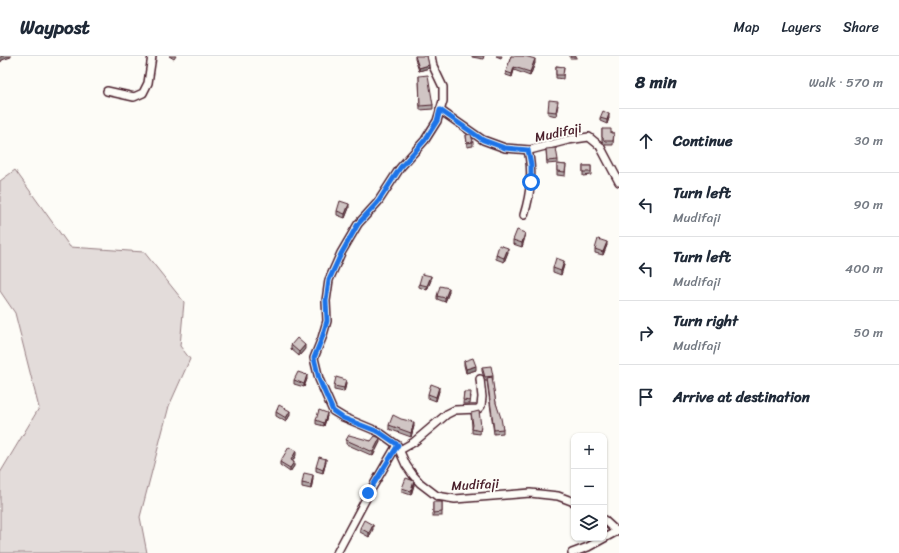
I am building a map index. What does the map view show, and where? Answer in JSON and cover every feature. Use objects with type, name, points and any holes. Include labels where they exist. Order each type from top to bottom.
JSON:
[{"type":"street","points":[[107,91],[134,97],[143,93],[148,83],[152,56]]},
{"type":"street","points":[[399,448],[379,432],[343,418],[333,411],[319,379],[314,358],[327,321],[326,301],[329,280],[341,254],[358,224],[378,202],[400,168],[425,140],[437,121],[443,101],[443,87],[433,66],[431,56]]},
{"type":"street","name":"Mudifaji","points":[[440,110],[483,140],[505,148],[528,150],[568,140],[590,137],[600,146],[619,182]]},
{"type":"street","points":[[524,214],[531,182],[531,165],[528,150]]},
{"type":"street","points":[[337,553],[368,493],[399,448],[414,442],[447,414],[455,410],[478,409],[481,406],[482,397],[480,379]]},
{"type":"street","name":"Mudifaji","points":[[399,448],[406,465],[413,475],[420,483],[437,496],[455,499],[530,493],[558,496],[571,501]]},
{"type":"street","points":[[572,553],[588,547],[618,530],[607,522]]},
{"type":"shaded area","points":[[15,170],[70,247],[144,252],[184,302],[180,346],[190,359],[169,406],[140,517],[147,553],[0,553],[0,473],[39,408],[15,313],[0,291],[0,181]]},
{"type":"building","points":[[415,56],[427,56],[429,65],[419,68]]},
{"type":"building","points":[[511,56],[525,56],[535,59],[530,72],[514,67],[512,74],[506,72]]},
{"type":"building","points":[[556,66],[564,67],[563,75],[556,75]]},
{"type":"building","points":[[428,75],[433,105],[420,106],[419,76]]},
{"type":"building","points":[[549,100],[558,101],[556,112],[548,111]]},
{"type":"building","points":[[603,111],[609,114],[607,120],[600,118]]},
{"type":"building","points":[[602,129],[611,129],[611,133],[614,133],[613,141],[605,141],[602,137]]},
{"type":"building","points":[[471,134],[473,142],[467,143],[466,135]]},
{"type":"building","points":[[556,148],[558,160],[547,161],[546,149]]},
{"type":"building","points":[[557,164],[566,165],[565,172],[557,171]]},
{"type":"building","points":[[583,166],[591,166],[591,172],[583,172]]},
{"type":"building","points":[[340,201],[349,204],[345,214],[337,211]]},
{"type":"building","points":[[517,230],[525,233],[522,243],[513,240]]},
{"type":"building","points":[[598,239],[607,242],[603,252],[595,249]]},
{"type":"building","points":[[499,245],[508,248],[504,258],[496,255]]},
{"type":"building","points":[[556,258],[564,261],[561,271],[553,268]]},
{"type":"building","points":[[422,274],[431,276],[427,286],[419,284]]},
{"type":"building","points":[[440,286],[449,288],[445,298],[437,296]]},
{"type":"building","points":[[297,338],[305,345],[299,352],[291,345]]},
{"type":"building","points":[[473,358],[476,366],[466,369],[464,361]]},
{"type":"building","points":[[491,366],[493,376],[485,377],[482,367]]},
{"type":"building","points":[[298,372],[307,375],[304,384],[294,380]]},
{"type":"building","points":[[336,377],[346,380],[344,388],[334,386]]},
{"type":"building","points":[[492,377],[496,403],[503,429],[494,430],[487,378]]},
{"type":"building","points":[[431,384],[439,387],[436,397],[428,394]]},
{"type":"building","points":[[464,392],[471,392],[470,401],[463,400]]},
{"type":"building","points":[[279,405],[290,411],[286,418],[276,412]]},
{"type":"building","points":[[319,410],[327,413],[324,423],[316,420]]},
{"type":"building","points":[[479,411],[481,426],[480,431],[472,429],[473,425],[471,413]]},
{"type":"building","points":[[393,415],[401,419],[414,422],[411,433],[389,425]]},
{"type":"building","points":[[349,435],[371,441],[375,436],[380,438],[373,452],[346,440]]},
{"type":"building","points":[[289,447],[296,451],[291,460],[294,462],[290,468],[280,462]]},
{"type":"building","points":[[319,457],[326,459],[323,470],[316,467]]},
{"type":"building","points":[[304,473],[313,475],[311,485],[302,483]]},
{"type":"building","points":[[406,478],[414,481],[411,491],[402,488]]},
{"type":"building","points":[[433,502],[442,502],[442,512],[433,513]]},
{"type":"building","points":[[364,520],[373,525],[369,533],[360,528]]},
{"type":"route","points":[[368,493],[398,445],[379,432],[343,418],[333,411],[319,379],[314,358],[327,321],[326,301],[329,280],[341,254],[358,224],[390,186],[400,168],[425,140],[437,121],[440,110],[483,140],[505,148],[528,150],[531,165],[531,182]]}]
